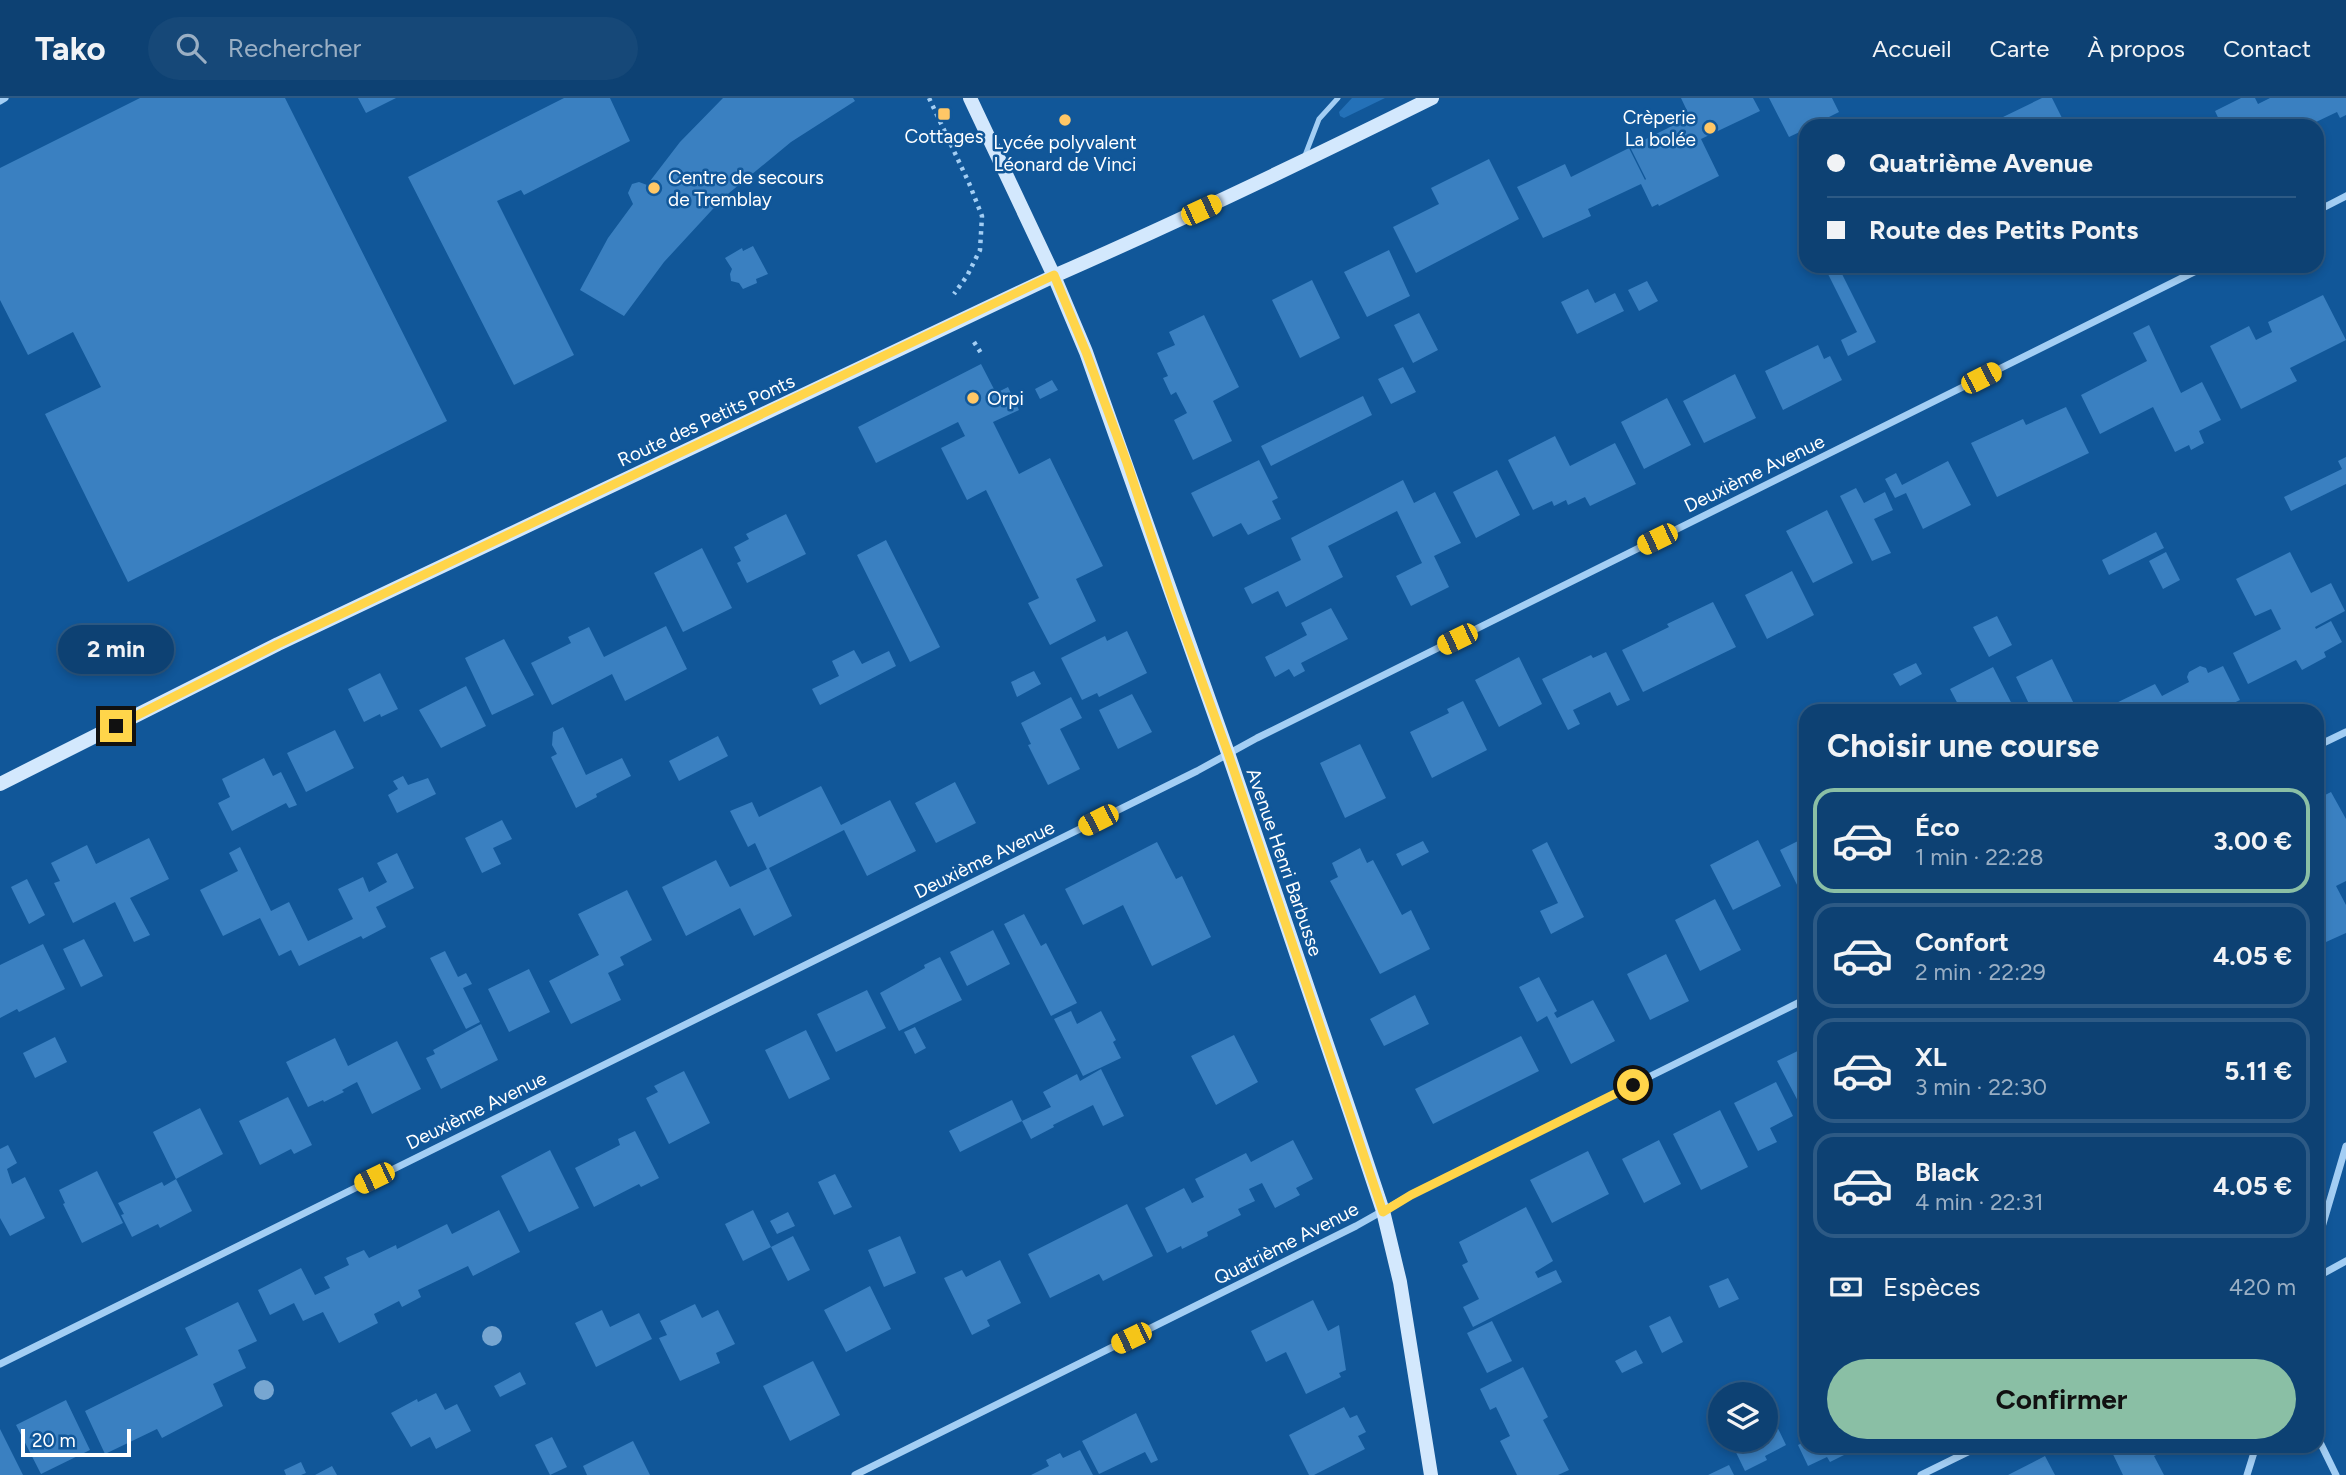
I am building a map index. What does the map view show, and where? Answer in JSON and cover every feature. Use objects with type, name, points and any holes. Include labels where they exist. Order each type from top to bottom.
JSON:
[{"type":"main road","name":"Avenue Henri Barbusse","points":[[970,98],[1054,275],[1086,352],[1228,753],[1383,1212],[1399,1282],[1431,1475]]},
{"type":"main road","name":"Route des Petits Ponts","points":[[0,784],[290,638],[1054,275],[1302,163],[1432,98]]},
{"type":"street","points":[[0,100],[5,98]]},
{"type":"street","points":[[2324,207],[2346,196]]},
{"type":"street","name":"Deuxième Avenue","points":[[0,1364],[1198,771],[1228,753],[2192,273]]},
{"type":"street","points":[[2324,743],[2346,732]]},
{"type":"street","name":"Quatrième Avenue","points":[[855,1475],[1799,1002]]},
{"type":"street","points":[[2324,1220],[2346,1146]]},
{"type":"street","points":[[2324,1273],[2346,1261]]},
{"type":"street","points":[[2324,1450],[2336,1475]]},
{"type":"street","points":[[1921,1475],[1966,1453]]},
{"type":"street","points":[[2247,1475],[2254,1453]]},
{"type":"lane","points":[[1302,163],[1320,119],[1338,98]]},
{"type":"path","points":[[929,98],[982,216],[980,250],[967,276],[952,296],[959,321],[981,353]]},
{"type":"shaded area","points":[[1352,98],[1385,98],[1344,118],[1340,116],[1339,112]]},
{"type":"building","points":[[140,98],[285,98],[447,421],[128,582],[45,414],[101,387],[73,332],[28,355],[0,300],[0,168]]},
{"type":"building","points":[[358,98],[396,98],[366,113]]},
{"type":"building","points":[[564,98],[610,98],[630,141],[524,195],[521,190],[497,201],[574,355],[514,385],[408,177]]},
{"type":"building","points":[[723,98],[853,98],[855,101],[791,142],[723,198],[664,262],[624,316],[580,290],[608,238],[633,204],[628,193],[632,184],[639,182],[647,185],[680,142]]},
{"type":"building","points":[[1681,98],[1753,98],[1760,111],[1701,139],[1719,176],[1652,207],[1641,184],[1588,209],[1591,216],[1543,238],[1517,187],[1565,164],[1571,177],[1629,148],[1645,180],[1630,147],[1690,117]]},
{"type":"building","points":[[1769,98],[1832,98],[1839,112],[1825,119],[1799,119],[1799,132],[1789,137]]},
{"type":"building","points":[[2042,98],[2052,98],[2062,119],[2004,119],[2003,117]]},
{"type":"building","points":[[2241,98],[2255,98],[2258,104],[2270,98],[2346,98],[2346,115],[2340,118],[2337,112],[2322,119],[2219,119],[2215,111]]},
{"type":"building","points":[[1489,159],[1519,219],[1416,273],[1393,227],[1439,204],[1431,188]]},
{"type":"building","points":[[753,246],[768,274],[743,289],[739,283],[731,281],[732,269],[725,258],[742,248],[743,251]]},
{"type":"building","points":[[1389,250],[1410,296],[1367,317],[1344,272]]},
{"type":"building","points":[[1842,273],[1876,342],[1848,356],[1841,340],[1857,332],[1828,274]]},
{"type":"building","points":[[1312,280],[1340,338],[1300,358],[1272,300]]},
{"type":"building","points":[[1647,281],[1658,301],[1639,311],[1628,290]]},
{"type":"building","points":[[1588,289],[1595,303],[1615,293],[1624,311],[1577,334],[1561,302]]},
{"type":"building","points":[[2323,295],[2346,340],[2290,368],[2297,381],[2241,409],[2210,346],[2249,326],[2256,340],[2272,332],[2268,322]]},
{"type":"building","points":[[1419,313],[1438,350],[1413,363],[1394,325]]},
{"type":"building","points":[[1204,315],[1239,387],[1213,401],[1232,441],[1193,460],[1174,420],[1187,413],[1176,392],[1171,395],[1163,378],[1168,376],[1157,353],[1175,345],[1169,332]]},
{"type":"building","points":[[2149,325],[2181,393],[2202,382],[2221,420],[2199,431],[2204,443],[2191,450],[2189,445],[2175,452],[2153,407],[2100,434],[2081,395],[2147,361],[2133,333]]},
{"type":"building","points":[[1818,345],[1824,359],[1830,356],[1842,380],[1783,410],[1765,371]]},
{"type":"building","points":[[981,364],[996,393],[1008,387],[1019,410],[993,422],[1019,474],[1050,458],[1103,566],[1076,579],[1096,621],[1050,645],[1028,603],[1039,598],[986,490],[967,500],[941,448],[965,436],[958,422],[876,463],[858,427]]},
{"type":"building","points":[[1403,367],[1416,392],[1391,404],[1378,379]]},
{"type":"building","points":[[1735,374],[1756,418],[1704,443],[1683,401]]},
{"type":"building","points":[[1052,380],[1058,390],[1040,399],[1035,389]]},
{"type":"building","points":[[1363,396],[1372,415],[1271,466],[1261,446]]},
{"type":"building","points":[[1667,398],[1691,445],[1644,469],[1621,422]]},
{"type":"building","points":[[2066,407],[2089,453],[1997,497],[1971,443],[2023,419],[2026,425]]},
{"type":"building","points":[[1555,436],[1570,466],[1615,443],[1636,484],[1590,506],[1585,497],[1568,505],[1566,500],[1554,506],[1552,501],[1533,510],[1508,460]]},
{"type":"building","points":[[2346,457],[2346,484],[2291,511],[2284,497],[2342,469],[2338,461]]},
{"type":"building","points":[[1259,460],[1278,498],[1272,501],[1281,519],[1248,535],[1241,523],[1213,537],[1191,493]]},
{"type":"building","points":[[1948,461],[1971,505],[1923,529],[1906,493],[1895,498],[1885,479],[1896,473],[1902,485]]},
{"type":"building","points":[[1497,470],[1520,515],[1476,538],[1453,492]]},
{"type":"building","points":[[1403,480],[1414,503],[1435,492],[1461,543],[1434,556],[1449,587],[1411,606],[1396,576],[1422,563],[1397,511],[1328,546],[1343,577],[1286,607],[1278,591],[1252,604],[1244,588],[1301,560],[1291,538]]},
{"type":"building","points":[[1856,488],[1864,503],[1885,492],[1893,510],[1874,519],[1891,553],[1872,561],[1840,496]]},
{"type":"building","points":[[1827,510],[1853,563],[1813,583],[1786,531]]},
{"type":"building","points":[[786,514],[806,554],[747,583],[737,563],[741,561],[734,547],[749,539],[746,534]]},
{"type":"building","points":[[2156,532],[2164,548],[2109,575],[2102,560]]},
{"type":"building","points":[[886,540],[940,647],[910,662],[857,555]]},
{"type":"building","points":[[702,548],[732,608],[683,632],[654,573]]},
{"type":"building","points":[[2166,552],[2180,580],[2163,589],[2149,561]]},
{"type":"building","points":[[2290,552],[2311,593],[2331,583],[2345,611],[2315,627],[2316,629],[2331,621],[2342,642],[2324,652],[2326,657],[2302,670],[2296,660],[2248,684],[2233,653],[2281,629],[2271,609],[2255,616],[2236,579]]},
{"type":"building","points":[[1792,571],[1814,615],[1767,639],[1745,595]]},
{"type":"building","points":[[1713,602],[1736,647],[1643,692],[1622,650]]},
{"type":"building","points":[[1331,608],[1348,639],[1301,663],[1305,671],[1294,677],[1289,669],[1275,677],[1265,657],[1307,635],[1301,623]]},
{"type":"building","points":[[1997,616],[2012,645],[1989,657],[1973,627]]},
{"type":"building","points":[[666,626],[687,669],[625,701],[612,674],[552,705],[531,663],[571,643],[568,637],[589,627],[604,657]]},
{"type":"building","points":[[1127,631],[1147,673],[1099,697],[1097,693],[1082,700],[1061,658],[1105,636],[1107,641]]},
{"type":"building","points":[[504,639],[534,695],[492,715],[465,658]]},
{"type":"building","points":[[854,650],[862,664],[889,651],[896,666],[820,705],[812,689],[839,676],[832,661]]},
{"type":"building","points":[[1606,652],[1630,700],[1617,706],[1610,692],[1573,710],[1580,724],[1568,730],[1542,679],[1591,655],[1593,658]]},
{"type":"building","points":[[1519,657],[1542,704],[1499,727],[1475,680]]},
{"type":"building","points":[[2052,659],[2074,704],[2029,704],[2016,677]]},
{"type":"building","points":[[1916,663],[1922,674],[1900,686],[1893,674]]},
{"type":"building","points":[[2200,666],[2206,668],[2208,673],[2223,666],[2240,700],[2232,704],[2114,704],[2155,684],[2162,696],[2189,682],[2189,672]]},
{"type":"building","points":[[1993,667],[2012,704],[1958,704],[1950,689]]},
{"type":"building","points":[[1034,671],[1041,684],[1017,697],[1011,682]]},
{"type":"building","points":[[380,673],[398,709],[364,722],[348,689]]},
{"type":"building","points":[[466,686],[486,726],[441,748],[419,710]]},
{"type":"building","points":[[1132,694],[1152,732],[1118,749],[1099,710]]},
{"type":"building","points":[[1071,697],[1082,718],[1060,729],[1080,769],[1048,785],[1028,745],[1031,744],[1021,723]]},
{"type":"building","points":[[1463,701],[1487,750],[1432,778],[1410,732],[1449,713],[1447,709]]},
{"type":"building","points":[[563,727],[586,775],[622,758],[631,776],[576,808],[551,757],[557,754],[552,745],[553,732]]},
{"type":"building","points":[[335,730],[354,768],[306,792],[287,753]]},
{"type":"building","points":[[718,736],[728,756],[679,781],[669,761]]},
{"type":"building","points":[[1360,744],[1386,798],[1345,818],[1320,763]]},
{"type":"building","points":[[264,758],[273,776],[281,772],[297,805],[289,808],[286,803],[232,831],[218,803],[230,797],[222,779]]},
{"type":"building","points":[[403,776],[408,785],[428,778],[436,794],[397,813],[388,795],[398,789],[393,781]]},
{"type":"building","points":[[955,782],[976,823],[936,843],[915,803]]},
{"type":"building","points":[[821,786],[841,825],[890,800],[916,851],[867,876],[844,830],[767,869],[755,843],[748,847],[730,811],[752,802],[759,817]]},
{"type":"building","points":[[2331,792],[2346,819],[2346,881],[2336,886],[2346,905],[2346,933],[2324,943],[2326,891],[2324,796]]},
{"type":"building","points":[[502,820],[512,839],[493,848],[501,864],[482,873],[465,838]]},
{"type":"building","points":[[149,838],[169,879],[130,898],[150,935],[134,942],[115,902],[73,923],[54,883],[60,881],[51,863],[87,845],[96,864]]},
{"type":"building","points":[[1758,840],[1781,886],[1733,910],[1710,865]]},
{"type":"building","points":[[1799,840],[1799,889],[1780,850]]},
{"type":"building","points":[[1423,841],[1429,852],[1402,866],[1396,854]]},
{"type":"building","points":[[1157,842],[1176,879],[1182,876],[1211,937],[1152,966],[1123,905],[1083,925],[1065,889]]},
{"type":"building","points":[[1547,842],[1584,917],[1551,934],[1540,911],[1558,903],[1532,850]]},
{"type":"building","points":[[240,847],[271,911],[289,902],[308,941],[353,919],[338,889],[363,877],[369,892],[387,882],[377,863],[397,853],[414,888],[376,907],[386,927],[299,966],[291,950],[279,956],[260,918],[223,936],[200,890],[238,871],[229,853]]},
{"type":"building","points":[[1360,848],[1367,863],[1373,860],[1402,915],[1411,910],[1430,949],[1380,974],[1330,881],[1338,877],[1332,863]]},
{"type":"building","points":[[716,860],[730,887],[769,868],[792,916],[754,936],[740,908],[686,936],[662,887]]},
{"type":"building","points":[[27,879],[45,915],[29,924],[11,887]]},
{"type":"building","points":[[627,890],[652,940],[620,957],[624,965],[608,973],[621,1000],[571,1024],[549,981],[599,955],[578,914]]},
{"type":"building","points":[[1715,899],[1741,950],[1700,971],[1675,920]]},
{"type":"building","points":[[1024,914],[1041,946],[1046,943],[1077,1003],[1051,1016],[1004,924]]},
{"type":"building","points":[[993,930],[1010,964],[967,986],[950,952]]},
{"type":"building","points":[[84,939],[103,976],[81,987],[63,949]]},
{"type":"building","points":[[43,944],[65,989],[19,1012],[17,1009],[0,1018],[0,965]]},
{"type":"building","points":[[445,951],[458,977],[466,973],[472,984],[463,988],[480,1022],[466,1029],[430,958]]},
{"type":"building","points":[[1666,954],[1689,1001],[1650,1020],[1627,974]]},
{"type":"building","points":[[940,957],[962,1000],[899,1031],[880,993]]},
{"type":"building","points":[[529,969],[550,1012],[509,1032],[488,989]]},
{"type":"building","points":[[1539,977],[1557,1011],[1554,1013],[1557,1018],[1593,1000],[1615,1041],[1571,1064],[1547,1016],[1537,1022],[1519,987]]},
{"type":"building","points":[[867,990],[886,1028],[836,1052],[817,1014]]},
{"type":"building","points":[[1415,995],[1429,1024],[1384,1046],[1370,1019]]},
{"type":"building","points":[[1071,1011],[1077,1024],[1101,1011],[1116,1040],[1113,1042],[1121,1058],[1083,1076],[1054,1019]]},
{"type":"building","points":[[481,1024],[498,1060],[441,1089],[426,1058],[435,1054],[433,1050]]},
{"type":"building","points":[[915,1027],[926,1048],[915,1054],[904,1032]]},
{"type":"building","points":[[806,1030],[830,1079],[789,1099],[765,1050]]},
{"type":"building","points":[[1234,1035],[1258,1082],[1216,1105],[1191,1056]]},
{"type":"building","points":[[1521,1036],[1539,1071],[1433,1124],[1415,1089]]},
{"type":"building","points":[[55,1037],[67,1062],[35,1078],[23,1053]]},
{"type":"building","points":[[335,1038],[348,1066],[397,1041],[421,1089],[372,1114],[357,1082],[342,1090],[344,1092],[308,1107],[286,1062]]},
{"type":"building","points":[[1799,1050],[1799,1103],[1777,1061]]},
{"type":"building","points":[[1101,1069],[1124,1116],[1103,1126],[1093,1105],[1031,1139],[1022,1121],[1051,1107],[1043,1092],[1077,1074],[1080,1081]]},
{"type":"building","points":[[684,1071],[710,1123],[669,1144],[646,1098],[658,1092],[654,1086]]},
{"type":"building","points":[[1776,1082],[1793,1116],[1770,1128],[1777,1142],[1758,1151],[1734,1103]]},
{"type":"building","points":[[288,1097],[312,1145],[294,1154],[291,1149],[260,1165],[239,1121]]},
{"type":"building","points":[[1012,1100],[1022,1121],[960,1152],[949,1131]]},
{"type":"building","points":[[200,1108],[223,1154],[176,1179],[153,1132]]},
{"type":"building","points":[[1720,1110],[1748,1167],[1701,1190],[1673,1134]]},
{"type":"building","points":[[635,1131],[659,1178],[641,1187],[639,1184],[594,1207],[575,1168],[620,1145],[618,1139]]},
{"type":"building","points":[[1293,1140],[1313,1179],[1296,1188],[1300,1195],[1275,1208],[1262,1183],[1249,1189],[1255,1201],[1238,1209],[1241,1215],[1207,1232],[1208,1236],[1167,1253],[1145,1208],[1184,1188],[1192,1203],[1204,1197],[1195,1179],[1246,1153],[1251,1162]]},
{"type":"building","points":[[1659,1140],[1681,1184],[1644,1203],[1622,1159]]},
{"type":"building","points":[[8,1145],[17,1163],[7,1169],[12,1184],[25,1177],[45,1218],[10,1236],[0,1218],[0,1149]]},
{"type":"building","points":[[550,1150],[579,1208],[529,1232],[501,1176]]},
{"type":"building","points":[[1588,1151],[1609,1194],[1552,1223],[1530,1180]]},
{"type":"building","points":[[97,1171],[123,1223],[82,1243],[59,1190]]},
{"type":"building","points":[[835,1174],[852,1207],[834,1215],[818,1182]]},
{"type":"building","points":[[176,1179],[192,1211],[160,1228],[158,1224],[132,1237],[118,1203],[162,1182],[164,1186]]},
{"type":"building","points":[[1127,1204],[1153,1256],[1103,1281],[1099,1274],[1050,1298],[1028,1254]]},
{"type":"building","points":[[1526,1207],[1553,1261],[1535,1272],[1538,1278],[1556,1270],[1562,1282],[1473,1327],[1463,1307],[1479,1299],[1462,1265],[1468,1262],[1459,1242]]},
{"type":"building","points":[[499,1210],[520,1252],[473,1276],[468,1266],[418,1290],[421,1297],[402,1307],[399,1301],[374,1314],[378,1323],[339,1343],[323,1312],[303,1321],[294,1303],[270,1315],[258,1290],[301,1268],[315,1295],[330,1288],[324,1277],[349,1265],[346,1258],[364,1250],[369,1258],[396,1245],[397,1249],[447,1224],[452,1234]]},
{"type":"building","points":[[753,1210],[771,1247],[743,1261],[725,1224]]},
{"type":"building","points":[[788,1212],[795,1226],[777,1234],[770,1221]]},
{"type":"building","points":[[793,1236],[810,1270],[788,1281],[771,1247]]},
{"type":"building","points":[[900,1236],[916,1273],[884,1287],[868,1250]]},
{"type":"building","points":[[1000,1260],[1021,1303],[987,1320],[990,1326],[972,1335],[944,1278],[962,1270],[966,1277]]},
{"type":"building","points":[[1728,1278],[1739,1299],[1719,1308],[1709,1286]]},
{"type":"building","points":[[870,1286],[891,1329],[846,1352],[824,1310]]},
{"type":"building","points":[[1313,1300],[1328,1331],[1339,1325],[1346,1370],[1339,1373],[1341,1377],[1306,1394],[1286,1352],[1266,1362],[1251,1331]]},
{"type":"building","points":[[238,1302],[257,1341],[238,1350],[246,1368],[213,1384],[223,1406],[162,1438],[157,1429],[105,1454],[85,1411],[198,1355],[185,1328]]},
{"type":"building","points":[[695,1304],[702,1318],[718,1310],[735,1344],[716,1353],[720,1363],[680,1381],[659,1338],[667,1335],[660,1321]]},
{"type":"building","points":[[602,1310],[610,1327],[639,1313],[652,1339],[596,1367],[575,1323]]},
{"type":"building","points":[[1670,1316],[1683,1342],[1662,1353],[1649,1326]]},
{"type":"building","points":[[1492,1321],[1512,1361],[1487,1373],[1467,1333]]},
{"type":"building","points":[[1636,1350],[1643,1363],[1622,1373],[1615,1361]]},
{"type":"building","points":[[813,1361],[840,1415],[790,1441],[763,1386]]},
{"type":"building","points":[[1523,1367],[1548,1417],[1543,1420],[1569,1470],[1558,1475],[1517,1475],[1500,1441],[1510,1436],[1496,1407],[1490,1410],[1480,1389]]},
{"type":"building","points":[[520,1372],[526,1384],[500,1397],[494,1386]]},
{"type":"building","points":[[436,1393],[445,1410],[457,1404],[471,1431],[436,1449],[430,1437],[411,1447],[391,1413],[417,1399],[418,1402]]},
{"type":"building","points":[[66,1400],[90,1450],[41,1474],[16,1425]]},
{"type":"building","points":[[1344,1407],[1350,1418],[1357,1415],[1366,1432],[1358,1436],[1365,1449],[1314,1475],[1309,1475],[1289,1435]]},
{"type":"building","points":[[1136,1413],[1158,1460],[1151,1463],[1145,1452],[1099,1474],[1082,1441]]},
{"type":"building","points":[[0,1429],[23,1475],[0,1475]]},
{"type":"building","points":[[1778,1429],[1786,1445],[1778,1449]]},
{"type":"building","points":[[552,1437],[567,1467],[550,1475],[535,1445]]},
{"type":"building","points":[[633,1441],[650,1475],[587,1475],[583,1466]]},
{"type":"building","points":[[1080,1450],[1093,1475],[1031,1475],[1049,1466],[1046,1460],[1060,1453],[1063,1458]]},
{"type":"building","points":[[1736,1452],[1773,1452],[1765,1456],[1767,1460],[1745,1471]]},
{"type":"building","points":[[1802,1453],[1848,1453],[1830,1462],[1827,1457],[1808,1466]]},
{"type":"building","points":[[2112,1453],[2161,1453],[2154,1456],[2164,1475],[2123,1475]]},
{"type":"building","points":[[2045,1456],[2055,1475],[2008,1475]]},
{"type":"building","points":[[301,1462],[306,1473],[286,1475],[284,1470]]},
{"type":"building","points":[[1729,1465],[1734,1475],[1708,1475]]},
{"type":"building","points":[[332,1466],[337,1475],[315,1475]]},
{"type":"place","name":"Cottages","points":[[944,114]]},
{"type":"place","name":"Lycée polyvalent Léonard de Vinci","points":[[1065,120]]},
{"type":"place","name":"Crèperie La bolée","points":[[1710,128]]},
{"type":"place","name":"Centre de secours de Tremblay","points":[[654,188]]},
{"type":"place","name":"Orpi","points":[[973,398]]},
{"type":"route","points":[[116,726],[278,644],[1054,275],[1127,463],[1383,1212],[1411,1195],[1633,1085]]}]
